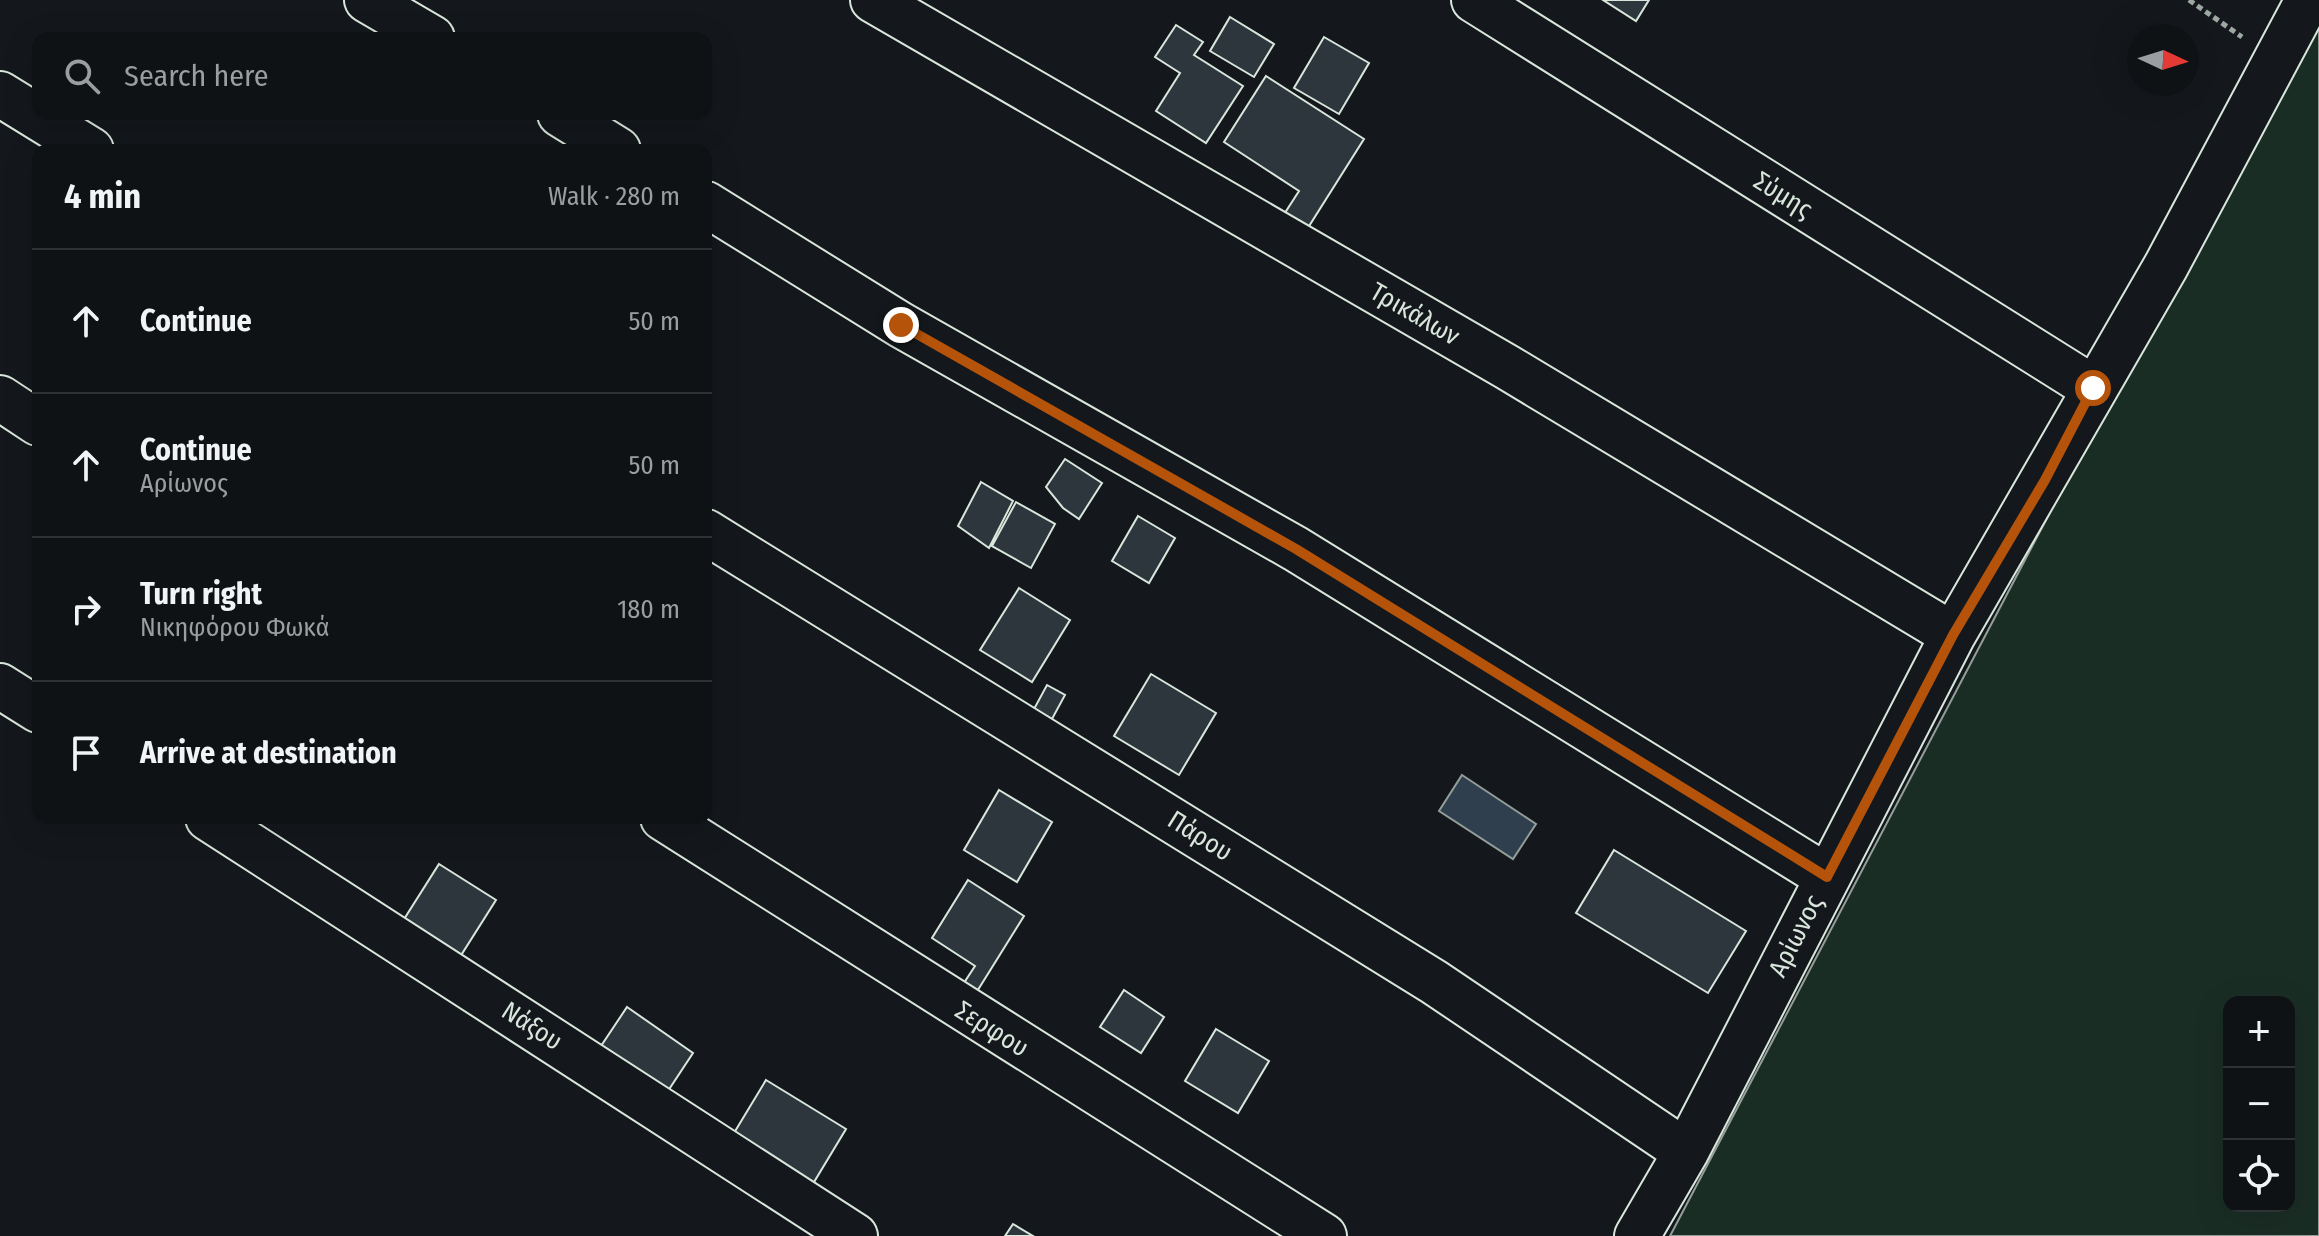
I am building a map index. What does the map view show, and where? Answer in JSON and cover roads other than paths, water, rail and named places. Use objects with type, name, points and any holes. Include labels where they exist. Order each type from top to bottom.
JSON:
[{"type":"street","points":[[367,0],[422,32]]},
{"type":"street","name":"Τρικάλων","points":[[873,0],[1507,367],[1953,635]]},
{"type":"street","name":"Σύμης","points":[[1474,0],[2093,388]]},
{"type":"street","name":"Αρίωνος","points":[[1637,1236],[1686,1152],[1953,635],[2166,266],[2308,0]]},
{"type":"street","points":[[0,94],[32,114]]},
{"type":"street","points":[[42,120],[81,144]]},
{"type":"street","points":[[570,120],[608,144]]},
{"type":"street","points":[[712,208],[901,325],[1296,549],[1827,877]]},
{"type":"street","points":[[0,398],[32,419]]},
{"type":"street","name":"Πάρου","points":[[712,536],[1434,982],[1686,1152]]},
{"type":"street","points":[[0,686],[32,706]]},
{"type":"street","name":"Νάξου","points":[[217,824],[855,1236]]},
{"type":"street","name":"Σερφου","points":[[672,824],[1324,1236]]},
{"type":"water","points":[[1462,775],[1536,824],[1513,859],[1439,811]]}]
